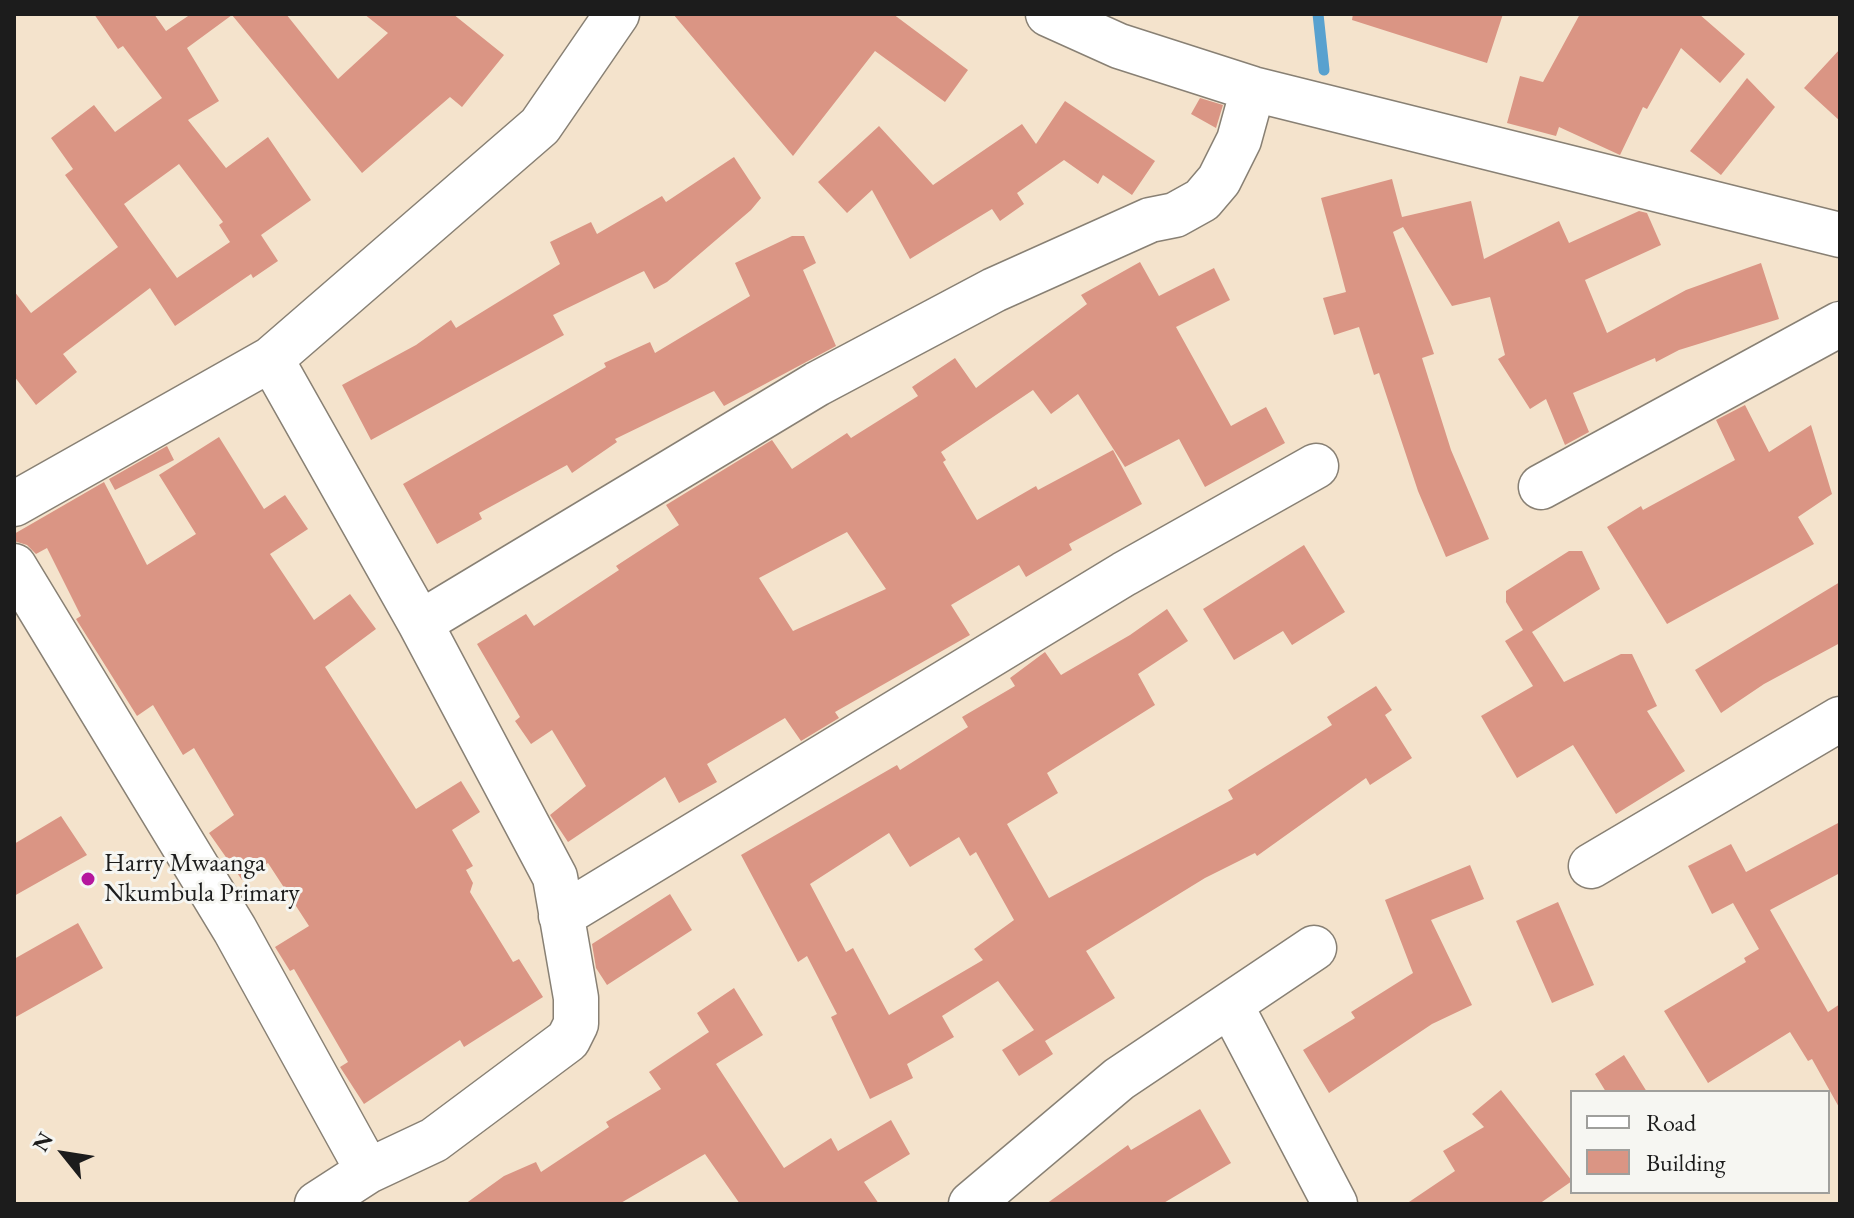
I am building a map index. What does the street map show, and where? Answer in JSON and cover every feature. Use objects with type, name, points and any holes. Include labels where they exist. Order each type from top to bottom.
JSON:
[{"type":"street","points":[[14,504],[271,359],[540,126],[617,14]]},
{"type":"street","points":[[1048,14],[1119,46],[1253,89],[1840,235]]},
{"type":"street","points":[[420,623],[817,384],[994,290],[1150,220],[1175,215],[1202,200],[1219,180],[1239,140],[1253,89]]},
{"type":"street","points":[[1541,487],[1840,324]]},
{"type":"street","points":[[271,359],[420,623],[555,877],[576,998],[576,1024],[568,1040],[434,1140],[368,1171],[317,1204]]},
{"type":"street","points":[[561,916],[1124,574],[1316,466]]},
{"type":"street","points":[[14,566],[235,930],[368,1171]]},
{"type":"street","points":[[1591,866],[1840,719]]},
{"type":"street","points":[[971,1204],[1119,1079],[1314,948]]},
{"type":"street","points":[[1231,1006],[1335,1204]]},
{"type":"building","points":[[94,14],[154,14],[166,31],[191,14],[286,14],[338,79],[388,33],[364,14],[453,14],[504,55],[462,107],[450,97],[362,173],[232,15],[187,48],[219,101],[188,120],[226,168],[268,137],[311,200],[261,235],[278,261],[253,278],[251,274],[175,326],[150,288],[63,354],[77,372],[36,405],[14,376],[14,291],[31,313],[118,247],[65,175],[73,169],[51,138],[94,105],[115,132],[162,98],[123,46],[118,49]],"holes":[[[179,164],[223,222],[219,225],[230,242],[177,278],[124,204]]]},
{"type":"building","points":[[673,14],[893,14],[968,70],[945,102],[875,51],[793,156]]},
{"type":"building","points":[[1353,14],[1503,14],[1487,63],[1352,20]]},
{"type":"building","points":[[1580,14],[1699,14],[1745,54],[1720,83],[1681,48],[1647,109],[1643,107],[1620,155],[1559,127],[1556,136],[1507,123],[1520,76],[1543,82]]},
{"type":"building","points":[[1840,49],[1840,121],[1804,88]]},
{"type":"building","points":[[1747,78],[1775,107],[1721,175],[1690,151]]},
{"type":"building","points":[[1200,98],[1223,105],[1216,128],[1191,114]]},
{"type":"building","points":[[1065,101],[1155,161],[1132,195],[1103,175],[1098,184],[1064,160],[1017,193],[1024,204],[1000,221],[992,209],[910,259],[872,190],[847,213],[818,182],[879,126],[933,185],[1022,124],[1036,144]]},
{"type":"building","points":[[734,157],[761,198],[667,282],[654,289],[644,271],[553,315],[564,335],[371,440],[342,385],[416,345],[451,320],[456,328],[560,264],[550,242],[591,222],[597,234],[662,196],[666,202]]},
{"type":"building","points":[[1392,179],[1402,217],[1471,201],[1484,259],[1559,221],[1569,243],[1639,211],[1647,213],[1661,245],[1585,280],[1607,333],[1686,290],[1761,263],[1779,319],[1679,350],[1656,362],[1655,358],[1573,393],[1589,432],[1565,445],[1546,399],[1530,409],[1498,359],[1505,355],[1490,297],[1452,306],[1403,227],[1393,232],[1434,354],[1422,358],[1451,450],[1489,539],[1446,557],[1418,491],[1379,373],[1374,375],[1359,327],[1334,335],[1323,298],[1346,292],[1321,198]]},
{"type":"building","points":[[792,236],[804,236],[816,263],[803,270],[836,346],[724,406],[714,391],[615,439],[617,442],[572,473],[567,465],[479,513],[482,519],[437,544],[403,484],[606,367],[604,363],[650,342],[655,353],[750,296],[735,263]]},
{"type":"building","points":[[1140,262],[1159,296],[1214,268],[1230,300],[1176,327],[1231,426],[1266,407],[1285,443],[1205,487],[1179,439],[1125,467],[1078,394],[1051,414],[1033,390],[941,452],[946,460],[943,462],[977,520],[1036,486],[1038,490],[1113,450],[1142,504],[1069,544],[1072,550],[1026,577],[1019,565],[951,605],[970,635],[835,712],[839,718],[801,741],[785,718],[707,764],[717,782],[679,803],[665,777],[568,842],[550,815],[586,786],[552,730],[531,744],[515,721],[520,717],[477,644],[526,614],[534,626],[619,570],[616,566],[679,525],[666,505],[772,440],[792,469],[847,433],[851,438],[918,396],[912,387],[955,358],[976,388],[1087,304],[1081,295]],"holes":[[[847,532],[886,589],[793,631],[759,578]]]},
{"type":"building","points":[[1745,405],[1769,452],[1811,425],[1832,494],[1798,517],[1814,544],[1667,624],[1607,527],[1641,506],[1643,510],[1735,460],[1716,420]]},
{"type":"building","points":[[219,437],[264,509],[285,495],[308,529],[270,554],[314,620],[350,594],[376,629],[325,667],[416,809],[461,781],[480,812],[452,830],[473,866],[466,870],[473,883],[470,892],[513,962],[519,959],[543,997],[464,1047],[460,1040],[364,1104],[340,1067],[348,1062],[294,969],[290,971],[275,947],[309,926],[268,863],[242,880],[209,833],[234,815],[194,748],[183,755],[153,705],[137,716],[76,619],[81,616],[47,548],[36,554],[27,545],[14,541],[14,534],[104,482],[147,565],[196,534],[159,475]]},
{"type":"building","points":[[167,446],[174,460],[115,490],[109,479]]},
{"type":"building","points":[[1304,545],[1345,612],[1292,645],[1283,631],[1234,660],[1203,609]]},
{"type":"building","points":[[1569,551],[1582,551],[1600,589],[1532,632],[1564,682],[1621,654],[1632,654],[1657,706],[1647,711],[1685,771],[1616,814],[1573,745],[1517,778],[1481,716],[1533,686],[1505,641],[1523,630],[1506,602],[1506,591]]},
{"type":"building","points":[[1840,582],[1840,643],[1764,684],[1721,713],[1695,670]]},
{"type":"building","points":[[1167,609],[1188,641],[1138,674],[1155,705],[1047,773],[1058,793],[1007,824],[1049,898],[1233,799],[1228,790],[1332,725],[1327,717],[1376,686],[1392,710],[1385,715],[1412,758],[1370,785],[1366,778],[1257,856],[1255,853],[1205,878],[1086,951],[1115,998],[1045,1041],[1053,1054],[1019,1076],[1002,1050],[1034,1030],[998,981],[942,1016],[954,1037],[907,1064],[913,1078],[870,1099],[831,1017],[837,1014],[807,956],[798,962],[741,855],[897,765],[900,770],[968,727],[962,717],[1015,686],[1010,678],[1045,652],[1061,675],[1130,635]],"holes":[[[889,833],[910,867],[959,837],[970,856],[976,852],[1014,920],[974,949],[983,960],[889,1015],[853,948],[846,952],[810,884]]]},
{"type":"building","points":[[61,816],[87,855],[14,896],[14,844]]},
{"type":"building","points":[[1840,822],[1840,873],[1770,910],[1828,1012],[1840,1004],[1840,1109],[1812,1059],[1808,1061],[1790,1032],[1708,1083],[1664,1011],[1746,962],[1744,958],[1759,949],[1733,903],[1712,914],[1688,866],[1731,844],[1746,872]]},
{"type":"building","points":[[1470,865],[1484,899],[1431,920],[1472,1005],[1432,1024],[1329,1093],[1303,1050],[1355,1018],[1351,1012],[1413,973],[1385,900]]},
{"type":"building","points":[[670,894],[692,930],[607,985],[596,968],[592,944]]},
{"type":"building","points":[[1558,902],[1594,985],[1552,1003],[1516,921]]},
{"type":"building","points":[[78,923],[103,968],[14,1018],[14,959]]},
{"type":"building","points":[[734,988],[763,1035],[716,1064],[784,1168],[831,1138],[838,1151],[891,1120],[910,1154],[864,1182],[879,1204],[740,1204],[705,1154],[619,1204],[465,1204],[504,1176],[536,1162],[541,1172],[609,1127],[606,1122],[661,1089],[649,1072],[709,1032],[697,1013]]},
{"type":"building","points":[[1624,1055],[1646,1090],[1605,1090],[1595,1074]]},
{"type":"building","points":[[1501,1090],[1570,1182],[1539,1204],[1406,1204],[1455,1171],[1443,1151],[1484,1127],[1472,1114]]},
{"type":"building","points":[[1200,1109],[1231,1163],[1162,1204],[1046,1204],[1128,1145],[1131,1150]]},
{"type":"waterway","points":[[1318,14],[1324,70]]},
{"type":"place","name":"Harry Mwaanga Nkumbula Primary","points":[[88,879]]}]
